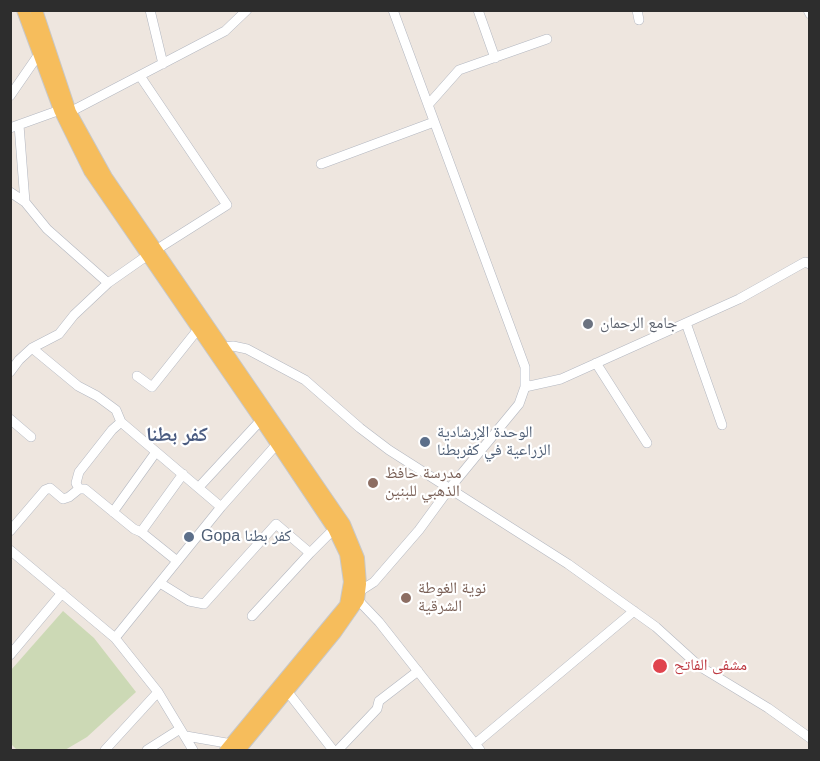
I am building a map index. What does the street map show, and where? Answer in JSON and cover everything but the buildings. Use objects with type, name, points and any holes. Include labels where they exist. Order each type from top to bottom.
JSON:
[{"type":"main road","points":[[23,10],[39,54],[65,111],[199,328],[334,529],[349,564],[350,582],[346,605],[232,748]]},
{"type":"main road","points":[[36,10],[65,111]]},
{"type":"main road","points":[[152,252],[224,347],[344,524],[358,558],[359,596],[335,633],[287,691],[232,748]]},
{"type":"street","points":[[150,10],[163,64]]},
{"type":"street","points":[[25,202],[15,127],[65,111],[140,76],[225,31],[247,10]]},
{"type":"street","points":[[393,10],[525,367],[525,387],[519,404],[449,489],[419,530],[359,596],[478,747],[634,611]]},
{"type":"street","points":[[478,10],[495,58]]},
{"type":"street","points":[[428,105],[459,70],[547,39]]},
{"type":"street","points":[[10,96],[39,54]]},
{"type":"street","points":[[10,372],[32,348],[59,334],[74,315],[108,283],[152,252],[227,205],[140,76]]},
{"type":"street","points":[[321,164],[434,122]]},
{"type":"street","points":[[10,192],[25,202],[47,229],[108,283]]},
{"type":"street","points":[[525,387],[561,380],[739,299],[805,262],[810,264]]},
{"type":"street","points":[[686,323],[722,425]]},
{"type":"street","points":[[137,376],[152,387],[199,328]]},
{"type":"street","points":[[224,347],[247,349],[305,380],[368,434],[449,489],[568,564],[656,627],[699,666],[768,708],[810,738]]},
{"type":"street","points":[[32,348],[78,386],[116,410],[121,423],[222,507]]},
{"type":"street","points":[[596,363],[647,443]]},
{"type":"street","points":[[10,419],[31,437]]},
{"type":"street","points":[[199,487],[261,420]]},
{"type":"street","points":[[79,489],[76,483],[80,472],[112,430],[121,423]]},
{"type":"street","points":[[115,638],[222,507],[277,444]]},
{"type":"street","points":[[113,512],[156,452]]},
{"type":"street","points":[[141,532],[183,474]]},
{"type":"street","points":[[10,531],[45,490],[50,488],[63,498],[69,497],[79,489],[85,489],[177,561]]},
{"type":"street","points":[[160,583],[189,601],[204,604],[276,524],[310,553]]},
{"type":"street","points":[[252,616],[334,529]]},
{"type":"street","points":[[10,550],[115,638],[159,692],[193,750]]},
{"type":"street","points":[[11,653],[62,593]]},
{"type":"street","points":[[338,750],[377,709],[379,701],[418,671]]},
{"type":"street","points":[[287,691],[333,750]]},
{"type":"street","points":[[105,750],[159,692]]},
{"type":"street","points":[[147,750],[183,732],[232,748]]},
{"type":"green space","points":[[63,611],[94,638],[136,692],[87,737],[65,750],[17,750],[11,744],[11,670]]},
{"type":"place","name":"جامع الرحمان","points":[[588,324]]},
{"type":"place","name":"الوحدة الإرشادية الزراعية في كفربطنا","points":[[425,442]]},
{"type":"place","name":"مدرسة حافظ الذهبي للبنين","points":[[373,483]]},
{"type":"place","name":"Gopa كفر بطنا","points":[[189,537]]},
{"type":"place","name":"نوية الغوطة الشرقية","points":[[406,598]]},
{"type":"place","name":"مشفى الفاتح","points":[[660,666]]},
{"type":"district","name":"كفر بطنا","points":[[177,435]]}]
